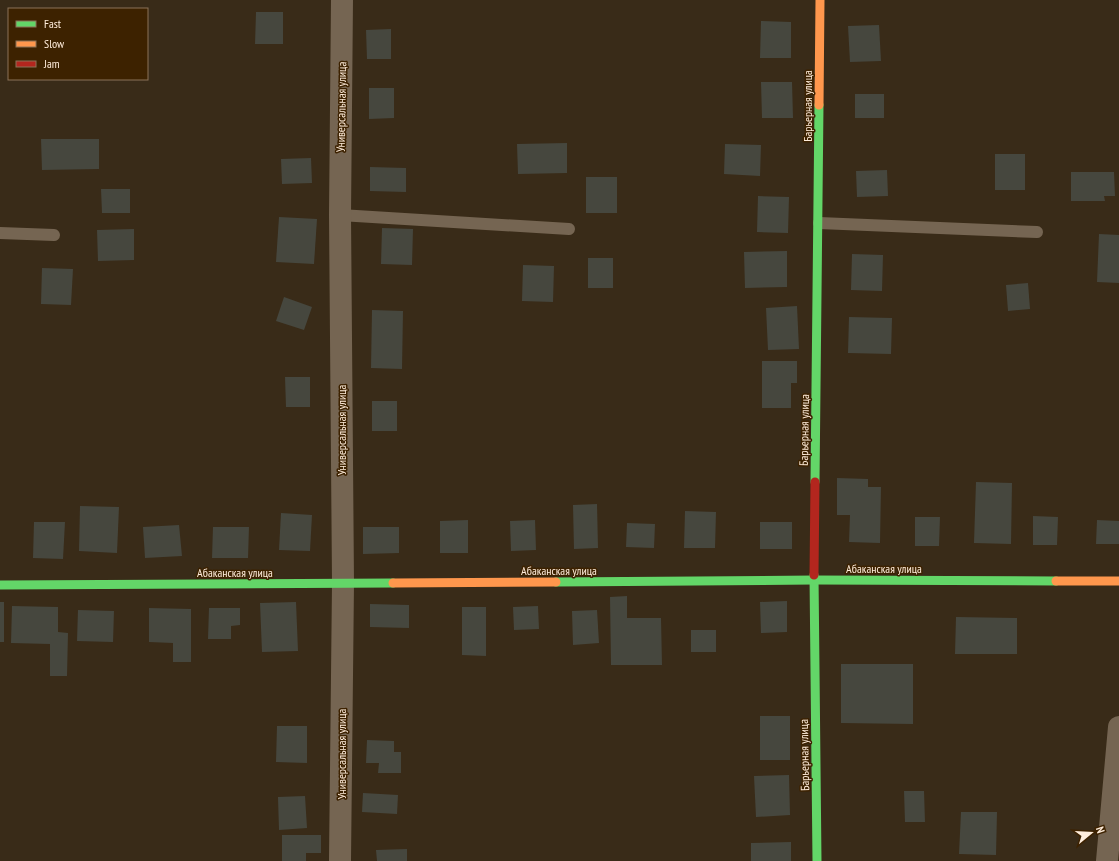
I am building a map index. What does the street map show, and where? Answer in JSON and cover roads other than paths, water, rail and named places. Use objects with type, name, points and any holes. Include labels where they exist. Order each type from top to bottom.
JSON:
[{"type":"street","name":"Универсальная улица","points":[[340,861],[343,584],[340,215],[342,0]]},
{"type":"street","name":"Барьерная улица","points":[[817,861],[814,580],[819,223],[820,0]]},
{"type":"street","name":"Абаканская улица","points":[[0,585],[814,580],[1119,581]]},
{"type":"street","points":[[1107,861],[1119,727]]},
{"type":"lane","points":[[340,215],[569,229]]},
{"type":"lane","points":[[819,223],[1037,232]]},
{"type":"lane","points":[[0,233],[54,235]]}]
